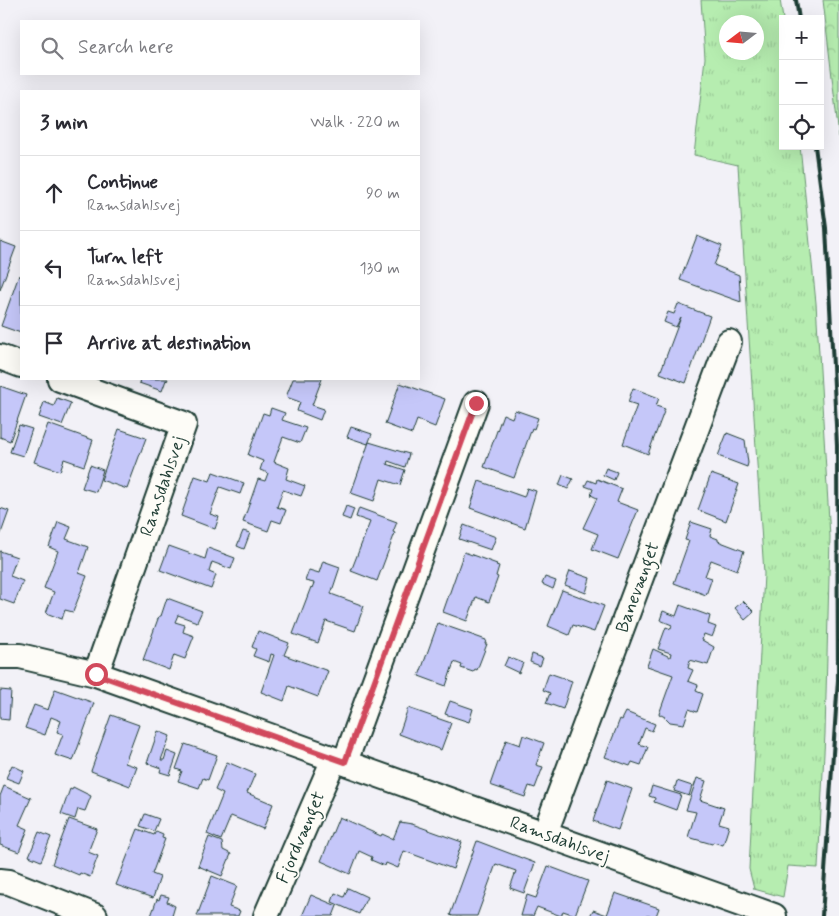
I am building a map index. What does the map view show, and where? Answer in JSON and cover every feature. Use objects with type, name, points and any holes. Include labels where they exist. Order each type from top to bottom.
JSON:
[{"type":"street","name":"Banevænget","points":[[545,833],[728,342]]},
{"type":"street","points":[[0,357],[20,365]]},
{"type":"street","name":"Ramsdahlsvej","points":[[63,380],[184,424],[96,674]]},
{"type":"street","points":[[339,761],[476,403]]},
{"type":"street","name":"Ramsdahlsvej","points":[[0,641],[10,656],[96,674],[774,916]]},
{"type":"street","name":"Fjordvænget","points":[[266,916],[339,761]]},
{"type":"street","points":[[0,881],[9,882],[95,916]]},
{"type":"green space","points":[[701,0],[780,0],[782,15],[779,15],[779,150],[800,150],[816,303],[830,537],[825,734],[818,868],[788,866],[783,897],[754,889],[749,869],[764,574],[738,165],[694,155],[705,58]]},
{"type":"green space","points":[[823,0],[839,0],[839,137]]},
{"type":"building","points":[[697,236],[722,246],[714,265],[739,275],[741,302],[680,280]]},
{"type":"building","points":[[0,241],[16,247],[0,290]]},
{"type":"building","points":[[19,275],[20,333],[1,326]]},
{"type":"building","points":[[678,304],[710,316],[686,383],[660,373],[681,317],[676,327],[664,322],[668,312],[674,314]]},
{"type":"building","points":[[140,380],[166,380],[162,391],[139,383]]},
{"type":"building","points":[[293,380],[322,380],[312,405],[324,409],[320,420],[297,411],[300,402],[286,397]]},
{"type":"building","points":[[400,383],[445,399],[435,427],[417,420],[412,434],[385,424]]},
{"type":"building","points":[[0,386],[26,395],[10,441],[0,437]]},
{"type":"building","points":[[633,388],[659,398],[656,406],[665,409],[648,454],[623,444],[637,405],[628,402]]},
{"type":"building","points":[[57,398],[71,403],[62,425],[39,417],[44,402],[54,406]]},
{"type":"building","points":[[271,408],[285,413],[282,420],[306,428],[300,443],[283,437],[274,462],[289,468],[286,479],[305,486],[301,496],[283,490],[277,507],[286,510],[281,523],[272,520],[268,531],[243,522],[258,479],[265,481],[268,473],[260,470],[263,461],[248,455],[263,413],[269,415]]},
{"type":"building","points":[[515,410],[538,418],[534,429],[532,428],[514,478],[484,467],[503,414],[512,418]]},
{"type":"building","points":[[48,424],[93,440],[84,466],[64,459],[60,471],[34,462]]},
{"type":"building","points":[[19,425],[32,429],[23,456],[10,452]]},
{"type":"building","points":[[351,427],[372,434],[368,444],[347,437]]},
{"type":"building","points":[[119,429],[146,438],[127,489],[101,480]]},
{"type":"building","points":[[727,433],[745,440],[747,467],[718,456]]},
{"type":"building","points":[[369,442],[409,454],[405,467],[388,461],[387,464],[405,470],[400,485],[381,479],[374,501],[351,493]]},
{"type":"building","points":[[90,465],[103,470],[96,492],[82,488]]},
{"type":"building","points":[[606,468],[617,472],[614,480],[603,475]]},
{"type":"building","points":[[213,472],[244,483],[240,494],[220,487],[210,514],[219,517],[215,529],[181,516],[195,476],[210,481]]},
{"type":"building","points":[[711,474],[739,484],[726,521],[698,510]]},
{"type":"building","points":[[563,475],[573,479],[568,489],[559,485]]},
{"type":"building","points":[[597,479],[622,489],[617,502],[638,510],[618,559],[592,549],[598,534],[583,528],[597,498],[591,495],[593,489],[585,486],[588,480],[596,483]]},
{"type":"building","points":[[479,481],[524,497],[527,488],[536,491],[525,528],[470,508]]},
{"type":"building","points":[[346,506],[354,509],[350,520],[342,517]]},
{"type":"building","points":[[0,508],[9,511],[0,536]]},
{"type":"building","points":[[359,508],[397,522],[393,532],[395,533],[377,581],[351,571],[370,522],[356,517]]},
{"type":"building","points":[[58,522],[71,527],[66,539],[88,547],[79,573],[87,576],[73,612],[65,610],[62,619],[46,613],[54,592],[44,588],[58,551],[49,547]]},
{"type":"building","points":[[691,522],[712,529],[710,536],[744,551],[737,570],[711,560],[705,576],[712,578],[706,595],[674,583],[689,541],[685,540]]},
{"type":"building","points":[[464,525],[496,537],[491,550],[459,539]]},
{"type":"building","points":[[243,531],[250,533],[244,549],[237,546]]},
{"type":"building","points":[[169,546],[205,559],[208,548],[235,558],[231,569],[212,562],[209,572],[216,575],[211,589],[160,570]]},
{"type":"building","points":[[0,551],[17,557],[10,576],[23,581],[14,604],[0,599]]},
{"type":"building","points":[[464,552],[499,566],[496,576],[498,577],[489,602],[476,597],[467,621],[443,612]]},
{"type":"building","points":[[323,561],[340,567],[331,594],[364,606],[355,631],[326,621],[318,643],[293,634],[314,583],[305,581],[309,570],[319,573]]},
{"type":"building","points":[[570,571],[590,578],[586,593],[565,585]]},
{"type":"building","points":[[545,577],[556,581],[553,589],[542,584]]},
{"type":"building","points":[[562,590],[604,606],[594,632],[573,625],[569,635],[548,626]]},
{"type":"building","points":[[167,598],[202,611],[197,622],[178,615],[175,622],[185,625],[183,632],[194,636],[185,659],[174,655],[169,670],[143,660]]},
{"type":"building","points":[[743,601],[754,612],[745,620],[735,608]]},
{"type":"building","points":[[680,605],[710,616],[708,624],[716,627],[712,637],[704,634],[702,640],[714,647],[708,665],[690,660],[688,668],[693,670],[688,681],[698,685],[696,691],[703,694],[697,712],[689,709],[684,724],[670,722],[659,714],[673,675],[647,666],[653,649],[670,657],[671,653],[658,649],[666,627],[671,629],[672,625],[660,620],[663,611],[676,616]]},
{"type":"building","points":[[438,623],[486,640],[485,644],[487,644],[477,670],[475,669],[473,672],[461,668],[462,665],[454,662],[446,686],[419,676]]},
{"type":"building","points":[[258,631],[289,643],[284,655],[328,671],[318,697],[289,686],[284,701],[261,692],[274,655],[271,654],[269,662],[253,656],[256,649],[252,647]]},
{"type":"building","points":[[532,654],[543,658],[540,666],[530,662]]},
{"type":"building","points":[[508,657],[523,663],[519,673],[504,666]]},
{"type":"building","points":[[549,673],[572,681],[563,709],[546,703],[550,693],[543,690]]},
{"type":"building","points":[[55,689],[94,703],[73,761],[55,755],[63,734],[57,732],[61,721],[51,717],[45,735],[25,728],[34,705],[48,710]]},
{"type":"building","points":[[0,690],[11,691],[9,720],[0,719]]},
{"type":"building","points":[[450,701],[473,709],[469,722],[445,714]]},
{"type":"building","points":[[408,708],[451,723],[441,750],[399,734]]},
{"type":"building","points":[[626,712],[655,724],[652,731],[645,728],[639,744],[648,747],[641,765],[632,762],[630,766],[605,757],[620,719],[622,720]]},
{"type":"building","points":[[111,715],[139,725],[125,763],[137,767],[130,786],[91,771]]},
{"type":"building","points":[[158,731],[170,736],[161,760],[164,760],[167,751],[177,755],[170,775],[160,772],[161,768],[147,763]]},
{"type":"building","points":[[523,735],[544,743],[536,765],[543,767],[535,788],[529,786],[525,797],[490,785],[506,740],[520,745]]},
{"type":"building","points":[[185,744],[217,755],[208,780],[203,778],[199,788],[178,781],[182,771],[176,769]]},
{"type":"building","points":[[227,762],[255,774],[247,793],[273,804],[263,829],[231,816],[221,840],[207,834],[223,794],[215,790]]},
{"type":"building","points":[[12,765],[24,771],[19,783],[6,778]]},
{"type":"building","points":[[697,778],[706,781],[700,800],[724,808],[719,823],[729,826],[723,845],[688,837],[696,812],[686,810]]},
{"type":"building","points":[[607,780],[632,789],[618,830],[593,821]]},
{"type":"building","points":[[677,781],[692,786],[689,796],[674,791]]},
{"type":"building","points":[[4,786],[31,798],[19,825],[28,829],[19,852],[0,845],[0,796]]},
{"type":"building","points":[[652,786],[681,795],[676,810],[654,802],[655,798],[649,796]]},
{"type":"building","points":[[73,787],[91,796],[85,811],[78,809],[75,819],[61,814],[70,789],[72,790]]},
{"type":"building","points":[[145,814],[159,819],[154,831],[140,826]]},
{"type":"building","points":[[339,817],[381,836],[382,834],[393,839],[400,822],[412,824],[462,842],[453,869],[404,851],[398,868],[386,863],[385,866],[371,860],[372,857],[359,851],[350,874],[321,861]]},
{"type":"building","points":[[69,819],[97,829],[88,852],[98,856],[90,877],[80,873],[79,875],[52,864]]},
{"type":"building","points":[[138,829],[154,835],[156,831],[163,834],[162,838],[165,839],[152,874],[160,877],[153,898],[116,885]]},
{"type":"building","points":[[39,832],[51,837],[41,861],[29,856]]},
{"type":"building","points":[[209,837],[222,842],[223,850],[231,854],[222,876],[198,866]]},
{"type":"building","points":[[477,841],[535,863],[524,893],[510,888],[516,871],[496,864],[477,916],[450,915]]},
{"type":"building","points":[[548,866],[588,881],[575,915],[563,911],[561,916],[537,907],[533,916],[521,916],[527,895],[536,898]]},
{"type":"building","points":[[212,876],[237,886],[229,907],[240,911],[238,916],[197,916]]},
{"type":"building","points":[[348,888],[367,897],[359,914],[332,902],[335,893],[344,897]]},
{"type":"building","points":[[615,893],[659,908],[656,916],[590,916],[593,910],[607,915]]},
{"type":"building","points":[[161,895],[169,897],[167,902],[175,906],[172,916],[151,916],[157,899],[159,900]]},
{"type":"building","points":[[311,895],[337,906],[333,916],[302,916]]},
{"type":"railway","points":[[796,0],[798,15]]},
{"type":"railway","points":[[816,150],[826,228],[837,445],[838,680],[822,916]]},
{"type":"route","points":[[96,674],[345,762],[476,403]]}]
